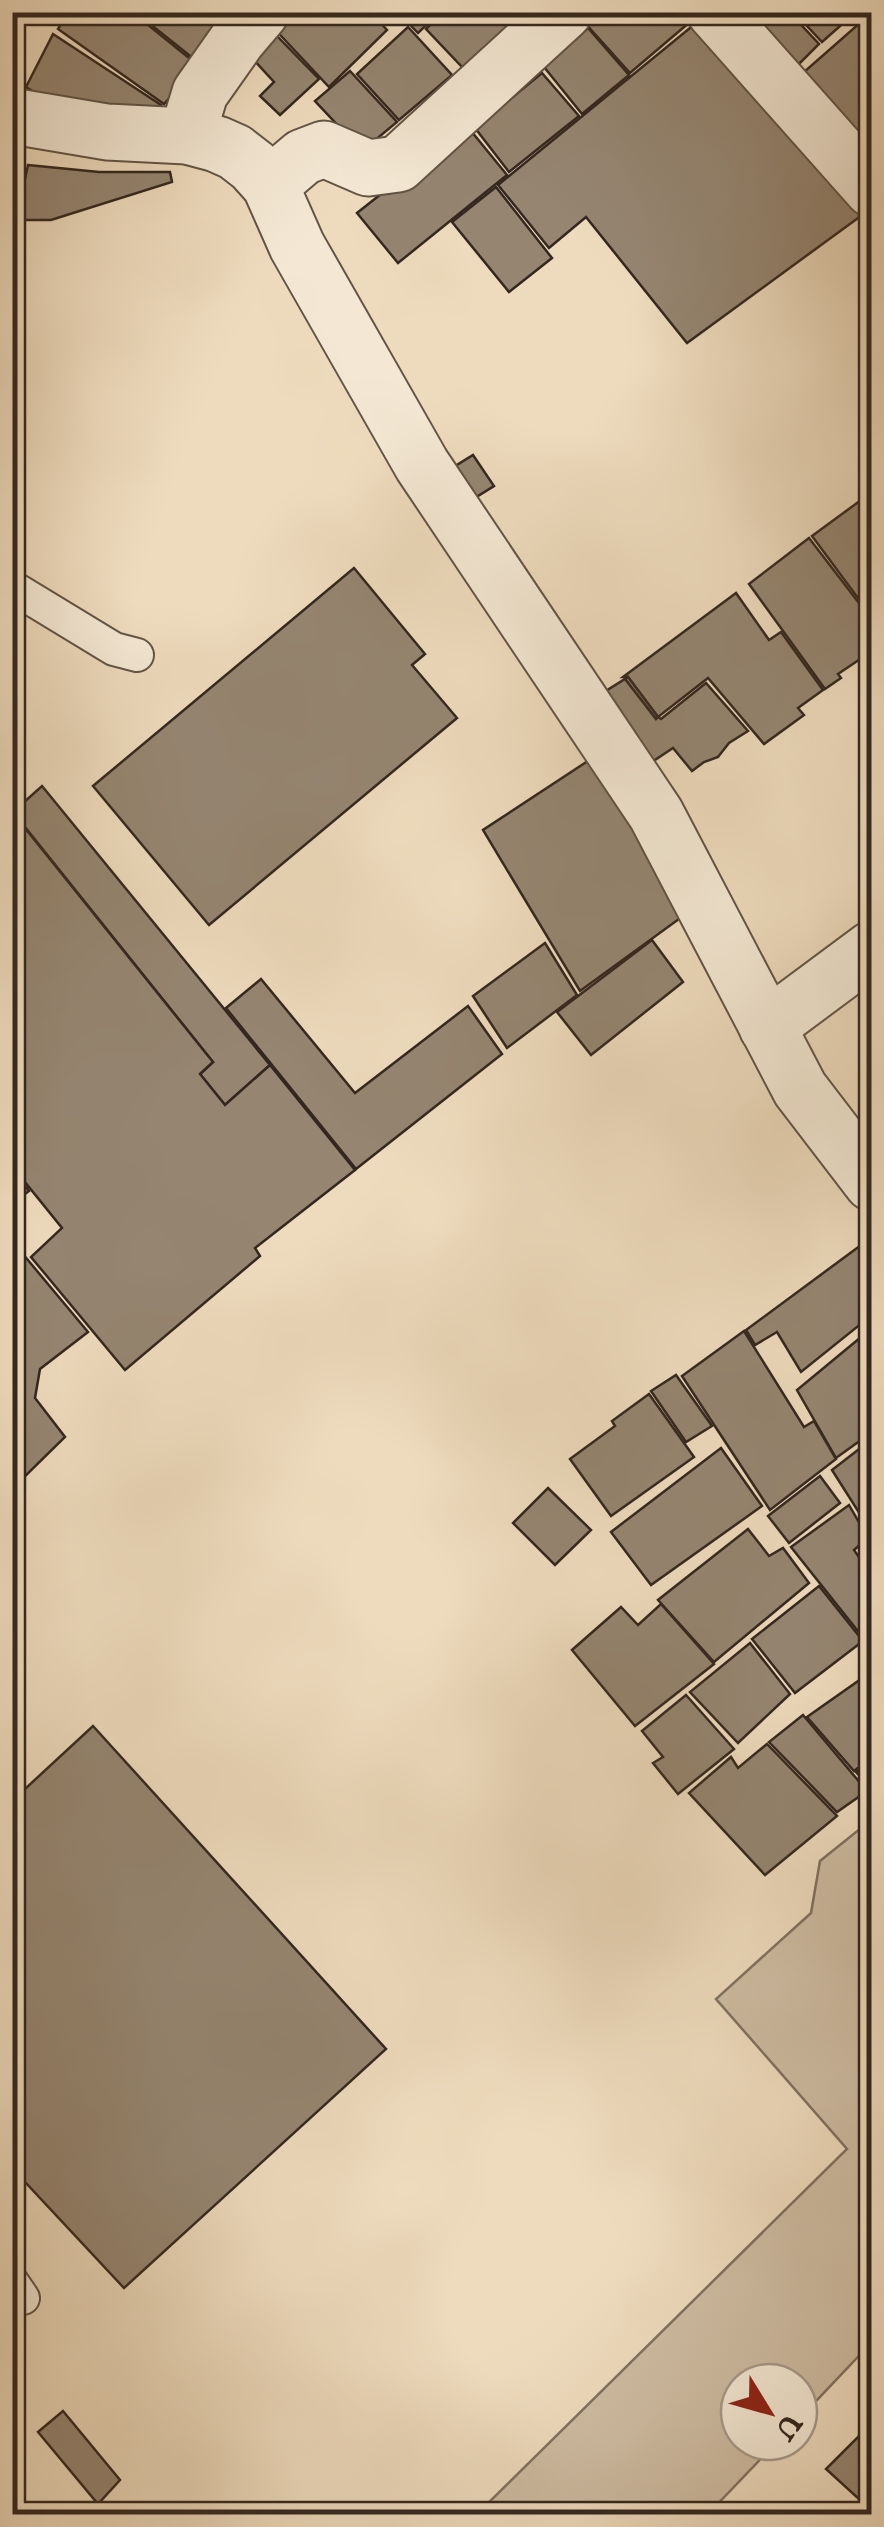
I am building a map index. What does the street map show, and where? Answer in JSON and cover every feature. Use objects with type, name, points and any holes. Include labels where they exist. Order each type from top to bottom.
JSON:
[{"type":"street","points":[[187,136],[200,93],[262,12]]},
{"type":"street","points":[[270,185],[303,157],[324,149],[368,168],[398,164],[564,12]]},
{"type":"street","points":[[715,12],[863,161]]},
{"type":"street","points":[[12,116],[107,132],[187,136],[217,144],[236,152],[270,185],[297,246],[422,466],[656,814],[800,1089],[872,1183]]},
{"type":"street","points":[[767,1027],[872,949]]},
{"type":"lane","points":[[12,588],[114,650],[137,655]]},
{"type":"shaded area","points":[[871,1820],[871,2343],[819,2398],[819,2362],[719,2362],[719,2462],[758,2462],[708,2514],[477,2514],[847,2149],[716,1999],[811,1913],[820,1861]]},
{"type":"building","points":[[69,12],[132,12],[199,66],[164,104],[58,29]]},
{"type":"building","points":[[135,12],[242,12],[199,63]]},
{"type":"building","points":[[279,12],[370,12],[387,30],[329,87],[269,23]]},
{"type":"building","points":[[398,12],[440,12],[418,33]]},
{"type":"building","points":[[443,12],[525,12],[463,68],[426,29]]},
{"type":"building","points":[[596,12],[694,12],[697,16],[630,73],[585,23]]},
{"type":"building","points":[[747,12],[789,12],[819,44],[797,66]]},
{"type":"building","points":[[794,12],[856,12],[822,42]]},
{"type":"building","points":[[701,19],[869,210],[687,343],[586,217],[549,248],[498,185]]},
{"type":"building","points":[[861,22],[872,35],[872,128],[853,144],[796,79]]},
{"type":"building","points":[[408,27],[452,75],[399,120],[357,74]]},
{"type":"building","points":[[588,28],[629,75],[582,114],[544,67]]},
{"type":"building","points":[[53,34],[161,105],[145,123],[50,102],[26,87]]},
{"type":"building","points":[[276,35],[319,79],[280,115],[260,96],[274,82],[253,59]]},
{"type":"building","points":[[350,71],[397,122],[362,151],[315,101]]},
{"type":"building","points":[[542,73],[579,116],[509,172],[475,128]]},
{"type":"building","points":[[467,126],[507,175],[398,263],[357,213]]},
{"type":"building","points":[[28,165],[99,172],[170,172],[172,182],[51,220],[16,220]]},
{"type":"building","points":[[496,187],[552,258],[509,292],[452,222]]},
{"type":"building","points":[[12,229],[24,231],[12,273]]},
{"type":"building","points":[[473,455],[494,486],[465,504],[444,473]]},
{"type":"building","points":[[872,492],[872,617],[812,536]]},
{"type":"building","points":[[809,538],[872,620],[872,651],[838,674],[841,678],[825,689],[749,584]]},
{"type":"building","points":[[354,568],[425,654],[412,665],[457,718],[209,925],[93,786]]},
{"type":"building","points":[[736,593],[769,640],[781,632],[823,690],[798,708],[804,715],[764,744],[708,678],[658,717],[628,677],[623,677]]},
{"type":"building","points":[[628,677],[658,717],[656,719],[625,679]]},
{"type":"building","points":[[625,679],[656,719],[706,683],[748,731],[729,743],[718,757],[692,771],[673,748],[637,772],[590,701]]},
{"type":"building","points":[[597,755],[690,911],[580,991],[483,830]]},
{"type":"building","points":[[42,786],[270,1065],[225,1105],[200,1074],[213,1062],[13,812]]},
{"type":"building","points":[[12,812],[213,1062],[200,1074],[225,1105],[270,1065],[355,1170],[255,1248],[260,1256],[125,1370],[31,1257],[62,1228],[12,1166]]},
{"type":"building","points":[[652,940],[683,982],[591,1055],[557,1012]]},
{"type":"building","points":[[545,943],[577,995],[507,1048],[473,996]]},
{"type":"building","points":[[261,979],[355,1093],[468,1006],[502,1054],[356,1169],[226,1008]]},
{"type":"building","points":[[12,1166],[29,1191],[12,1204]]},
{"type":"building","points":[[872,1237],[872,1315],[801,1372],[777,1332],[755,1345],[746,1330]]},
{"type":"building","points":[[12,1241],[88,1332],[40,1369],[35,1398],[65,1437],[12,1489]]},
{"type":"building","points":[[872,1328],[872,1432],[836,1458],[797,1390]]},
{"type":"building","points":[[744,1331],[804,1427],[814,1421],[836,1459],[770,1510],[682,1376]]},
{"type":"building","points":[[676,1375],[712,1426],[686,1442],[651,1391]]},
{"type":"building","points":[[649,1394],[694,1457],[611,1516],[570,1459],[615,1426],[612,1421]]},
{"type":"building","points":[[872,1439],[872,1533],[832,1470]]},
{"type":"building","points":[[721,1448],[762,1506],[651,1585],[611,1532]]},
{"type":"building","points":[[820,1476],[840,1503],[789,1543],[768,1516]]},
{"type":"building","points":[[548,1488],[591,1530],[555,1565],[513,1523]]},
{"type":"building","points":[[849,1505],[868,1538],[854,1550],[872,1576],[872,1628],[861,1635],[791,1547]]},
{"type":"building","points":[[748,1529],[769,1556],[783,1548],[809,1583],[714,1662],[658,1600]]},
{"type":"building","points":[[872,1543],[872,1568],[860,1551]]},
{"type":"building","points":[[819,1586],[863,1641],[795,1693],[752,1639]]},
{"type":"building","points":[[661,1604],[714,1664],[635,1726],[572,1650],[621,1607],[638,1625]]},
{"type":"building","points":[[750,1643],[790,1694],[738,1743],[690,1692]]},
{"type":"building","points":[[871,1672],[872,1757],[854,1771],[807,1717]]},
{"type":"building","points":[[686,1695],[734,1749],[678,1794],[653,1763],[663,1757],[642,1731]]},
{"type":"building","points":[[803,1715],[867,1791],[837,1812],[769,1742]]},
{"type":"building","points":[[93,1726],[386,2049],[124,2288],[12,2168],[12,1801]]},
{"type":"building","points":[[767,1744],[837,1816],[765,1875],[689,1793],[731,1757],[738,1768]]},
{"type":"building","points":[[872,1759],[872,1789],[856,1772]]},
{"type":"building","points":[[63,2411],[120,2480],[98,2504],[38,2432]]},
{"type":"building","points":[[872,2423],[872,2511],[826,2469]]}]
